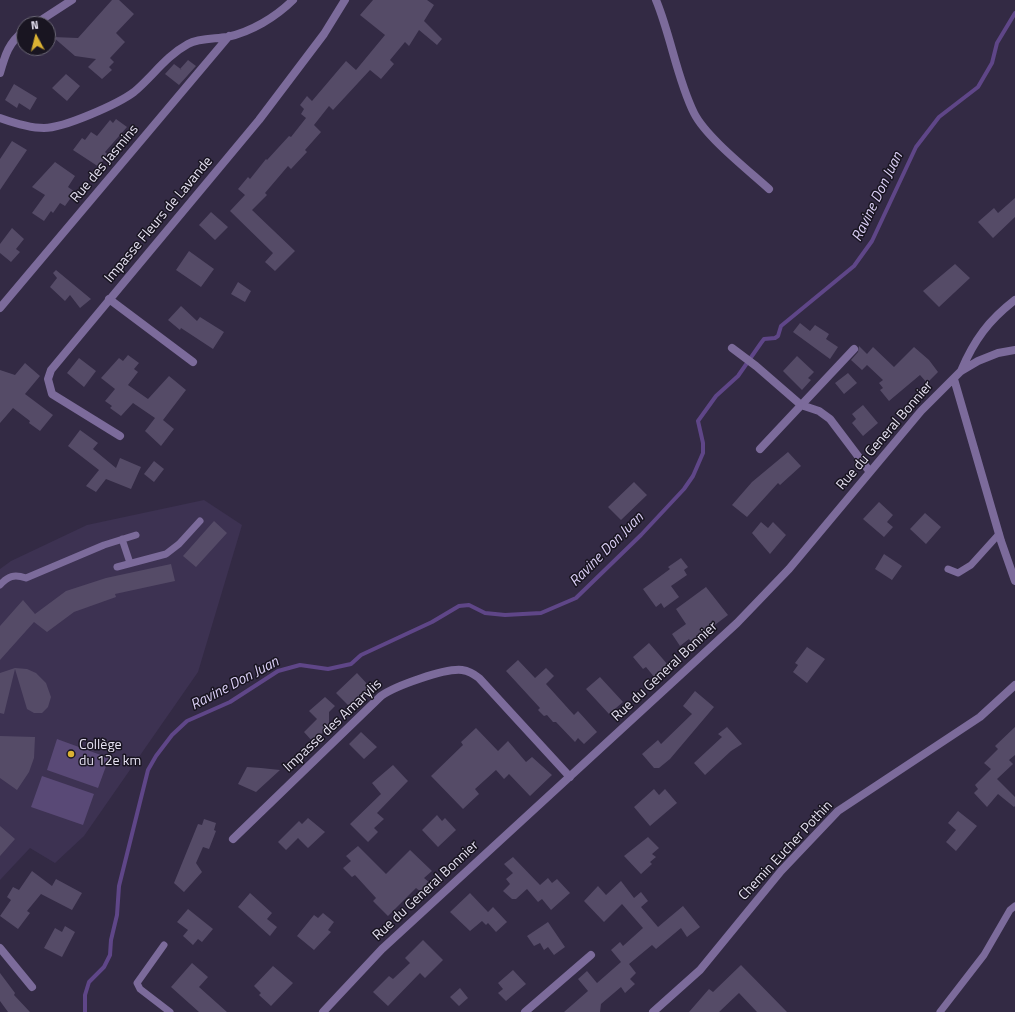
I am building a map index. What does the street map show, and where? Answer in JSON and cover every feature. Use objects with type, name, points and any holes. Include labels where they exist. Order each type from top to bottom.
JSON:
[{"type":"street","points":[[47,16],[72,0]]},
{"type":"street","points":[[0,118],[23,125],[44,128],[55,127],[105,108],[134,92],[172,54],[190,42],[229,36],[253,28],[285,8],[293,0]]},
{"type":"street","name":"Impasse Fleurs de Lavande","points":[[120,436],[52,394],[48,379],[51,370],[259,120],[324,34],[345,0]]},
{"type":"street","points":[[656,0],[665,21],[687,97],[695,114],[706,130],[769,189]]},
{"type":"street","name":"Rue des Jasmins","points":[[0,308],[229,36]]},
{"type":"street","points":[[0,73],[6,53],[12,41],[16,38]]},
{"type":"street","points":[[109,300],[193,362]]},
{"type":"street","points":[[961,371],[970,349],[983,330],[999,313],[1015,300]]},
{"type":"street","points":[[732,348],[756,366],[801,405],[819,411],[830,419],[870,472]]},
{"type":"street","points":[[760,449],[854,349]]},
{"type":"street","name":"Rue du General Bonnier","points":[[323,1012],[382,949],[737,623],[789,569],[920,411],[961,371],[978,361],[998,353],[1015,350]]},
{"type":"street","points":[[954,379],[999,534],[1015,581]]},
{"type":"street","name":"Impasse des Amarylis","points":[[233,839],[381,696],[403,684],[455,670],[468,671],[479,678],[570,777]]},
{"type":"street","name":"Chemin Eucher Pothin","points":[[652,1012],[700,970],[781,871],[838,811],[980,717],[1015,685]]},
{"type":"street","points":[[0,948],[32,987]]},
{"type":"street","points":[[525,1012],[591,955]]},
{"type":"lane","points":[[117,567],[166,554],[179,544],[200,521]]},
{"type":"lane","points":[[948,569],[958,573],[971,565],[999,534]]},
{"type":"lane","points":[[0,585],[6,578],[16,575],[26,578],[104,545],[136,535]]},
{"type":"lane","points":[[122,539],[130,563]]},
{"type":"lane","points":[[940,1012],[984,955],[1010,910],[1015,906]]},
{"type":"lane","points":[[164,945],[138,983],[140,989],[170,1012]]},
{"type":"shaded area","name":"Collège du 12e km","points":[[204,500],[242,525],[198,672],[84,836],[55,863],[30,848],[0,880],[0,569],[11,561],[87,525]]},
{"type":"shaded area","points":[[57,739],[109,758],[98,788],[47,770]]},
{"type":"shaded area","points":[[42,776],[94,794],[83,825],[31,807]]},
{"type":"building","points":[[112,0],[119,0],[134,14],[116,33],[125,42],[110,58],[114,62],[109,67],[112,70],[102,79],[88,67],[96,59],[75,56],[56,40],[56,37],[78,38]]},
{"type":"building","points":[[373,0],[427,0],[434,5],[424,21],[442,39],[437,45],[419,30],[409,46],[405,42],[390,60],[394,64],[381,79],[370,70],[333,110],[329,106],[314,125],[321,132],[305,150],[307,152],[291,169],[288,166],[265,193],[267,195],[252,210],[295,251],[275,271],[265,262],[273,253],[230,211],[245,195],[238,189],[248,177],[250,179],[266,159],[267,160],[289,136],[291,137],[306,118],[301,114],[304,109],[300,105],[307,96],[312,101],[346,61],[356,70],[385,35],[360,15]]},
{"type":"building","points":[[188,60],[196,66],[179,85],[165,74],[174,64],[180,69]]},
{"type":"building","points":[[66,74],[80,86],[67,101],[52,88]]},
{"type":"building","points":[[14,84],[37,98],[30,110],[19,103],[17,108],[5,100]]},
{"type":"building","points":[[116,119],[127,127],[105,152],[107,154],[99,167],[73,150],[82,138],[85,140],[91,132],[97,136],[110,120],[113,123]]},
{"type":"building","points":[[12,141],[27,150],[0,190],[0,159]]},
{"type":"building","points":[[55,162],[75,176],[68,187],[75,192],[65,206],[60,203],[53,213],[51,211],[44,221],[32,213],[45,195],[32,187]]},
{"type":"building","points":[[1015,198],[1015,217],[993,238],[978,222],[994,208],[998,213]]},
{"type":"building","points":[[211,212],[228,227],[215,240],[199,225]]},
{"type":"building","points":[[12,228],[24,239],[16,249],[20,252],[11,262],[0,253],[0,244]]},
{"type":"building","points":[[189,251],[214,269],[201,287],[176,270]]},
{"type":"building","points":[[955,264],[970,278],[939,307],[923,291]]},
{"type":"building","points":[[56,270],[91,299],[80,308],[70,295],[65,301],[50,287],[57,278],[53,273]]},
{"type":"building","points":[[238,282],[251,291],[245,302],[231,294]]},
{"type":"building","points":[[181,306],[197,321],[200,317],[224,332],[213,349],[181,328],[180,330],[168,320]]},
{"type":"building","points":[[800,323],[810,331],[815,325],[829,334],[826,339],[838,347],[830,359],[793,332]]},
{"type":"building","points":[[859,346],[867,354],[873,347],[894,367],[914,347],[929,360],[938,372],[927,383],[920,375],[889,401],[880,390],[883,388],[879,383],[883,380],[867,365],[862,370],[851,360],[858,352]]},
{"type":"building","points":[[128,355],[139,363],[134,369],[138,372],[128,385],[148,399],[169,376],[186,390],[163,420],[174,429],[161,446],[145,431],[155,418],[133,403],[121,416],[110,408],[112,406],[105,401],[115,389],[101,378],[119,358],[123,361]]},
{"type":"building","points":[[797,356],[814,372],[808,378],[811,380],[802,390],[783,371]]},
{"type":"building","points":[[79,358],[96,371],[84,387],[67,373]]},
{"type":"building","points":[[25,363],[40,376],[25,394],[53,415],[40,431],[13,408],[0,423],[0,370],[15,375]]},
{"type":"building","points":[[848,373],[857,383],[844,394],[835,383]]},
{"type":"building","points":[[863,405],[878,423],[863,436],[852,423],[856,419],[852,414]]},
{"type":"building","points":[[80,430],[98,443],[93,449],[116,468],[120,458],[141,467],[131,489],[106,479],[96,492],[86,486],[99,470],[68,446]]},
{"type":"building","points":[[788,452],[801,466],[780,485],[778,483],[747,517],[732,505],[752,482]]},
{"type":"building","points":[[154,461],[164,469],[154,482],[144,474]]},
{"type":"building","points":[[634,482],[647,495],[621,520],[608,507]]},
{"type":"building","points":[[879,502],[893,515],[887,522],[893,527],[884,537],[863,519]]},
{"type":"building","points":[[925,513],[941,527],[926,544],[910,529]]},
{"type":"building","points":[[214,521],[227,533],[196,567],[183,556]]},
{"type":"building","points":[[761,522],[768,528],[773,522],[786,535],[770,554],[752,533]]},
{"type":"building","points":[[884,554],[902,566],[892,580],[875,569]]},
{"type":"building","points":[[681,558],[688,567],[684,570],[687,575],[671,586],[679,597],[664,608],[661,603],[656,607],[643,589],[670,569],[668,567]]},
{"type":"building","points":[[171,564],[175,581],[115,594],[116,597],[74,612],[47,632],[34,622],[0,660],[0,626],[23,600],[35,614],[66,591],[106,578]]},
{"type":"building","points":[[706,587],[728,615],[703,634],[704,636],[693,645],[689,639],[680,646],[672,634],[686,624],[676,609]]},
{"type":"building","points":[[649,643],[669,666],[655,678],[646,667],[643,669],[633,657]]},
{"type":"building","points":[[807,647],[825,659],[807,683],[793,672],[798,665],[795,663]]},
{"type":"building","points":[[518,660],[535,678],[546,668],[554,676],[546,684],[574,715],[578,711],[597,732],[584,744],[578,738],[575,742],[556,722],[553,722],[547,715],[544,716],[538,710],[540,708],[506,671]]},
{"type":"building","points":[[15,668],[27,669],[36,673],[46,683],[51,697],[48,707],[42,713],[34,713],[27,709],[15,669],[4,714],[0,713],[0,673]]},
{"type":"building","points":[[357,673],[370,687],[350,707],[336,693]]},
{"type":"building","points":[[600,677],[623,702],[609,714],[586,689]]},
{"type":"building","points":[[695,691],[714,707],[670,759],[659,768],[654,768],[642,754],[658,740],[661,744],[692,714],[683,706]]},
{"type":"building","points":[[325,697],[335,706],[329,712],[329,730],[327,728],[313,742],[304,732],[317,719],[309,711]]},
{"type":"building","points":[[727,727],[742,744],[731,751],[705,775],[694,763],[722,737],[718,734]]},
{"type":"building","points":[[1015,727],[1015,755],[1009,760],[1013,764],[997,779],[1015,797],[1015,806],[1014,807],[998,794],[987,807],[974,793],[978,789],[975,785],[991,769],[984,763],[998,749],[995,746]]},
{"type":"building","points":[[476,728],[498,751],[508,741],[526,762],[532,757],[552,775],[530,796],[509,774],[504,779],[496,770],[475,789],[479,794],[463,809],[431,776],[463,745],[461,742]]},
{"type":"building","points":[[361,732],[377,747],[364,759],[349,744]]},
{"type":"building","points":[[0,736],[35,737],[34,758],[29,772],[17,790],[0,778]]},
{"type":"building","points":[[393,765],[408,781],[377,813],[384,819],[374,828],[378,832],[368,842],[350,824],[381,794],[372,783]]},
{"type":"building","points":[[247,767],[280,770],[256,792],[238,784]]},
{"type":"building","points":[[654,789],[659,795],[665,789],[677,803],[650,826],[634,807]]},
{"type":"building","points":[[958,811],[977,826],[956,851],[946,842],[956,830],[948,823]]},
{"type":"building","points":[[437,815],[442,821],[445,818],[456,830],[438,847],[422,830]]},
{"type":"building","points":[[308,818],[325,832],[308,848],[298,838],[286,850],[278,842],[299,821],[302,824]]},
{"type":"building","points":[[204,819],[216,823],[214,830],[216,831],[209,849],[203,847],[196,863],[202,872],[184,892],[174,883],[198,824],[202,825]]},
{"type":"building","points":[[0,826],[15,839],[0,856]]},
{"type":"building","points":[[648,837],[659,848],[652,854],[656,857],[650,862],[652,864],[641,874],[624,856]]},
{"type":"building","points":[[358,846],[386,874],[410,850],[432,871],[424,878],[430,883],[421,892],[416,888],[388,916],[373,901],[376,898],[355,875],[352,877],[343,868],[351,861],[346,856]]},
{"type":"building","points":[[513,857],[540,885],[548,878],[552,883],[557,879],[570,893],[551,910],[542,899],[538,902],[527,889],[516,899],[512,899],[503,891],[510,884],[506,879],[513,873],[504,864]]},
{"type":"building","points":[[32,871],[52,886],[56,879],[82,893],[72,910],[41,894],[27,911],[30,913],[18,929],[0,916],[11,900],[7,897],[13,887],[19,890]]},
{"type":"building","points":[[621,881],[634,898],[641,892],[648,901],[641,907],[658,927],[683,906],[700,927],[687,937],[681,928],[656,949],[652,945],[629,964],[636,973],[630,979],[635,984],[625,993],[621,987],[601,1004],[600,1012],[564,1012],[588,991],[578,979],[587,971],[597,983],[621,962],[611,950],[620,942],[623,946],[643,928],[622,904],[604,922],[584,901],[598,886],[606,895]]},
{"type":"building","points":[[250,893],[272,913],[267,919],[277,927],[270,936],[238,907]]},
{"type":"building","points":[[470,893],[488,912],[493,907],[507,922],[496,932],[488,923],[486,925],[482,921],[470,931],[450,912]]},
{"type":"building","points":[[188,909],[213,929],[202,942],[198,939],[193,945],[183,936],[188,930],[177,922]]},
{"type":"building","points":[[323,913],[334,922],[328,930],[331,932],[314,950],[297,936],[314,915],[318,918]]},
{"type":"building","points":[[548,922],[565,947],[554,955],[548,947],[544,950],[540,943],[534,946],[527,936]]},
{"type":"building","points":[[65,926],[75,932],[62,957],[44,948],[55,928],[62,932]]},
{"type":"building","points":[[423,940],[443,960],[425,978],[420,973],[388,1006],[373,992],[389,976],[393,979],[410,963],[405,958]]},
{"type":"building","points":[[192,963],[208,977],[199,987],[227,1012],[199,1012],[171,987]]},
{"type":"building","points":[[741,965],[787,1012],[757,1012],[739,993],[719,1012],[689,1012],[709,989],[713,992]]},
{"type":"building","points":[[273,966],[293,983],[271,1006],[259,995],[261,993],[254,986]]},
{"type":"building","points":[[513,970],[526,984],[506,1001],[498,993],[503,989],[498,983]]},
{"type":"building","points":[[0,973],[15,993],[14,995],[30,1012],[8,1012],[0,1001]]},
{"type":"building","points":[[460,988],[468,998],[459,1006],[450,997]]},
{"type":"waterway","name":"Ravine Don Juan","points":[[85,1012],[85,995],[89,982],[104,967],[110,955],[111,940],[117,915],[119,886],[148,770],[156,756],[172,735],[187,721],[230,702],[278,671],[300,665],[328,669],[351,664],[361,655],[432,622],[459,606],[469,605],[485,613],[505,615],[541,613],[576,598],[641,535],[684,489],[693,476],[703,453],[703,443],[698,421],[716,396],[738,376],[764,339],[775,338],[778,336],[781,326],[854,266],[872,241],[916,147],[939,117],[978,87],[992,63],[997,43],[1015,13]]},
{"type":"place","name":"Collège du 12e km","points":[[71,754]]}]
